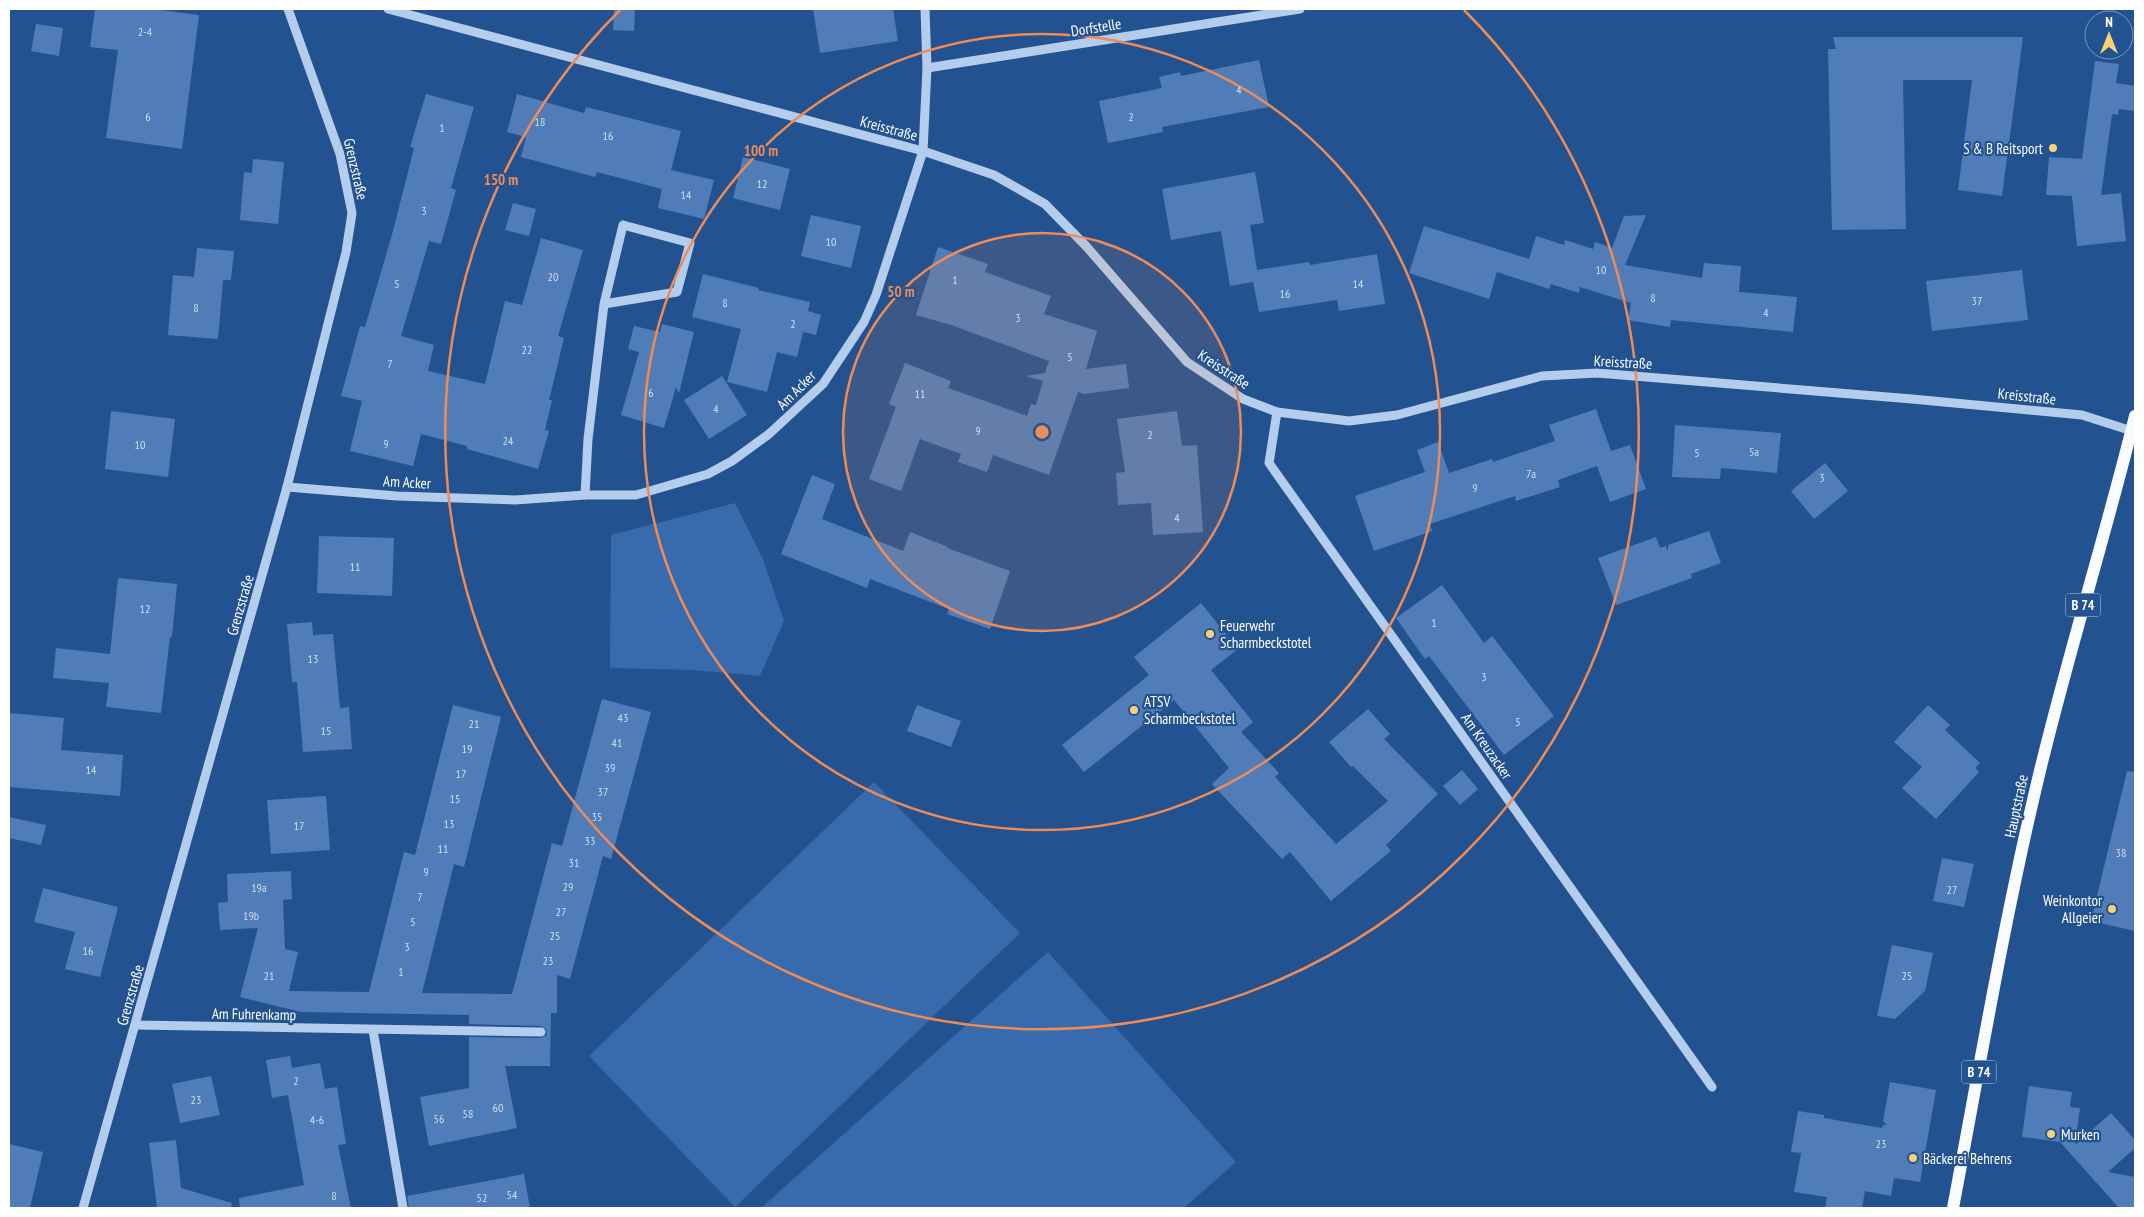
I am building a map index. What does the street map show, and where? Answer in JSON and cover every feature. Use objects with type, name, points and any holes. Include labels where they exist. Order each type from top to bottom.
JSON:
[{"type":"main road","name":"Hauptstraße","points":[[1953,1208],[2011,904],[2037,781],[2065,669],[2135,416]]},
{"type":"street","name":"Grenzstraße","points":[[84,1208],[288,487],[346,252],[352,213],[340,154],[288,9]]},
{"type":"street","name":"Kreisstraße","points":[[388,9],[923,151],[994,175],[1045,204],[1086,246],[1186,362],[1243,399],[1277,412],[1349,421],[1396,415],[1542,376],[1597,373],[1912,399],[2082,416],[2132,431]]},
{"type":"street","name":"Am Acker","points":[[288,487],[397,496],[515,500],[585,495],[636,495],[708,474],[732,461],[769,434],[823,384],[864,322],[876,295],[923,151],[927,68],[925,9]]},
{"type":"street","name":"Dorfstelle","points":[[927,68],[1300,9]]},
{"type":"street","points":[[585,495],[588,439],[604,304],[624,225],[690,243],[677,292],[604,304]]},
{"type":"street","name":"Am Kreuzacker","points":[[1277,412],[1269,463],[1712,1087]]},
{"type":"street","name":"Am Fuhrenkamp","points":[[135,1025],[541,1032]]},
{"type":"street","points":[[373,1030],[403,1208]]},
{"type":"shaded area","points":[[735,503],[763,559],[784,621],[760,676],[692,670],[610,668],[611,535]]},
{"type":"shaded area","points":[[874,782],[1020,933],[735,1207],[589,1056]]},
{"type":"shaded area","points":[[1048,952],[1236,1162],[1184,1208],[761,1208]]},
{"type":"building","points":[[95,9],[152,9],[199,15],[182,149],[106,138],[118,50],[90,47]]},
{"type":"building","points":[[614,9],[635,9],[634,31],[613,30]]},
{"type":"building","points":[[813,9],[893,9],[898,41],[820,53]]},
{"type":"building","points":[[36,24],[63,28],[59,56],[31,51]]},
{"type":"building","points":[[1833,37],[2023,37],[2002,196],[1958,190],[1972,80],[1903,80],[1906,229],[1832,230],[1828,49],[1836,49]]},
{"type":"building","points":[[1259,60],[1269,107],[1162,127],[1163,132],[1108,143],[1099,101],[1162,88],[1159,77],[1180,72],[1181,76]]},
{"type":"building","points":[[2095,61],[2119,64],[2116,83],[2135,86],[2135,111],[2119,109],[2118,115],[2112,114],[2101,195],[2121,193],[2126,241],[2077,246],[2072,196],[2046,195],[2049,157],[2082,159]]},
{"type":"building","points":[[426,94],[474,107],[451,188],[456,190],[441,244],[429,241],[401,336],[434,345],[428,371],[485,384],[505,301],[522,305],[541,238],[583,250],[558,336],[564,338],[549,400],[552,400],[545,430],[549,431],[538,469],[467,449],[467,446],[421,434],[413,466],[350,451],[362,401],[341,396],[360,326],[365,327],[393,231],[414,148],[410,147]]},
{"type":"building","points":[[517,94],[584,113],[586,107],[681,131],[671,170],[714,180],[704,219],[658,208],[662,189],[597,172],[595,177],[521,157],[526,137],[507,132]]},
{"type":"building","points":[[743,157],[790,169],[780,210],[733,198]]},
{"type":"building","points":[[253,159],[284,162],[278,224],[240,220],[244,172],[252,173]]},
{"type":"building","points":[[1255,172],[1264,223],[1250,225],[1257,270],[1309,262],[1310,265],[1377,254],[1385,304],[1339,311],[1337,300],[1259,312],[1253,282],[1230,286],[1221,231],[1171,240],[1162,189]]},
{"type":"building","points":[[513,203],[536,209],[529,236],[505,230]]},
{"type":"building","points":[[811,215],[861,226],[851,268],[801,256]]},
{"type":"building","points":[[1646,215],[1625,265],[1702,278],[1704,263],[1741,266],[1739,292],[1797,297],[1793,332],[1671,320],[1670,327],[1628,320],[1631,303],[1580,287],[1579,293],[1551,284],[1549,289],[1497,272],[1489,299],[1409,273],[1424,226],[1529,259],[1536,236],[1564,245],[1565,240],[1593,249],[1595,242],[1612,248],[1624,216]]},
{"type":"building","points":[[938,247],[988,264],[985,272],[1051,296],[1044,314],[1097,331],[1086,369],[1126,364],[1129,388],[1084,394],[1078,392],[1049,475],[993,455],[987,472],[958,462],[961,454],[920,439],[901,491],[869,479],[896,407],[889,404],[905,363],[951,381],[948,388],[1027,416],[1031,404],[1036,405],[1043,381],[1026,376],[1045,373],[1049,361],[951,325],[916,315]]},
{"type":"building","points":[[197,248],[234,251],[231,280],[223,280],[218,339],[168,335],[173,275],[194,277]]},
{"type":"building","points":[[2022,270],[2028,320],[1932,331],[1926,281]]},
{"type":"building","points":[[703,274],[759,288],[758,290],[810,302],[808,311],[821,315],[816,335],[803,332],[797,357],[777,352],[767,392],[727,382],[741,329],[692,317]]},
{"type":"building","points":[[662,324],[694,332],[679,393],[676,387],[664,428],[621,415],[639,352],[628,349],[634,326],[660,332]]},
{"type":"building","points":[[722,376],[747,415],[709,439],[684,400]]},
{"type":"building","points":[[1596,409],[1611,451],[1630,445],[1646,489],[1610,502],[1597,466],[1558,480],[1560,487],[1516,501],[1515,496],[1430,524],[1432,531],[1374,551],[1355,496],[1425,472],[1417,450],[1438,442],[1449,473],[1492,459],[1493,462],[1555,441],[1549,425]]},
{"type":"building","points":[[111,411],[175,419],[168,477],[105,469]]},
{"type":"building","points":[[1177,411],[1182,446],[1197,445],[1203,532],[1153,535],[1151,503],[1118,505],[1116,473],[1125,472],[1117,419]]},
{"type":"building","points":[[1675,425],[1781,433],[1777,473],[1721,468],[1720,479],[1672,477]]},
{"type":"building","points":[[1825,463],[1848,491],[1814,519],[1791,491]]},
{"type":"building","points":[[812,475],[835,484],[822,519],[903,551],[910,532],[1010,571],[990,629],[947,614],[949,609],[870,579],[867,588],[781,554]]},
{"type":"building","points":[[1709,531],[1721,563],[1691,574],[1692,578],[1616,605],[1598,558],[1656,537],[1660,548],[1666,546],[1668,551],[1668,545]]},
{"type":"building","points":[[319,536],[394,538],[392,596],[317,593]]},
{"type":"building","points":[[118,578],[177,584],[172,637],[170,637],[161,713],[106,707],[109,683],[53,678],[56,648],[110,654]]},
{"type":"building","points":[[1442,585],[1484,643],[1492,636],[1554,716],[1504,755],[1429,656],[1425,659],[1396,618]]},
{"type":"building","points":[[1201,603],[1238,649],[1211,670],[1253,722],[1241,732],[1279,773],[1275,777],[1336,844],[1388,801],[1353,766],[1351,767],[1329,742],[1368,709],[1390,734],[1384,739],[1438,794],[1386,845],[1391,851],[1331,901],[1290,852],[1282,859],[1212,784],[1229,768],[1174,700],[1084,772],[1062,745],[1149,675],[1134,657]]},
{"type":"building","points":[[312,622],[313,635],[333,634],[340,708],[349,707],[352,749],[303,752],[297,682],[292,682],[287,624]]},
{"type":"building","points":[[602,699],[651,712],[611,859],[603,856],[570,979],[557,975],[557,1013],[551,1013],[550,1066],[505,1066],[517,1128],[429,1146],[420,1097],[469,1088],[469,1037],[541,1038],[547,1035],[546,1029],[541,1026],[469,1024],[469,1015],[301,1012],[240,997],[258,928],[220,930],[218,903],[228,902],[227,874],[291,871],[292,899],[283,900],[285,949],[298,952],[289,991],[369,992],[404,852],[415,855],[453,705],[501,717],[464,867],[454,864],[422,993],[512,994],[552,843],[562,846]]},
{"type":"building","points":[[917,705],[961,721],[951,747],[907,731]]},
{"type":"building","points":[[1928,705],[1950,725],[1945,730],[1980,763],[1975,768],[1979,772],[1936,819],[1902,788],[1922,767],[1894,742]]},
{"type":"building","points":[[9,713],[64,718],[61,750],[123,755],[120,796],[9,787]]},
{"type":"building","points":[[1462,770],[1478,789],[1460,805],[1443,786]]},
{"type":"building","points":[[2127,771],[2135,772],[2135,931],[2091,921]]},
{"type":"building","points":[[326,796],[330,850],[271,854],[267,800]]},
{"type":"building","points":[[9,817],[46,825],[41,845],[9,838]]},
{"type":"building","points":[[1942,858],[1974,864],[1964,907],[1933,901]]},
{"type":"building","points":[[43,888],[118,907],[100,977],[65,969],[75,932],[34,922]]},
{"type":"building","points":[[1892,945],[1933,953],[1925,991],[1895,1019],[1877,1016]]},
{"type":"building","points":[[290,1056],[292,1068],[320,1063],[325,1089],[337,1087],[346,1144],[338,1145],[351,1208],[240,1208],[239,1198],[304,1185],[288,1095],[272,1098],[266,1060]]},
{"type":"building","points":[[211,1076],[220,1115],[180,1123],[172,1084]]},
{"type":"building","points":[[1890,1082],[1936,1090],[1920,1182],[1894,1178],[1891,1196],[1865,1191],[1862,1208],[1825,1208],[1827,1197],[1794,1192],[1801,1153],[1791,1152],[1798,1111],[1824,1115],[1824,1118],[1882,1128],[1883,1125],[1887,1125],[1883,1121]]},
{"type":"building","points":[[2029,1086],[2072,1092],[2070,1107],[2080,1108],[2075,1145],[2111,1113],[2135,1140],[2135,1148],[2108,1172],[2135,1177],[2135,1208],[2119,1208],[2060,1142],[2022,1137]]},
{"type":"building","points":[[176,1140],[181,1188],[232,1203],[231,1208],[157,1208],[149,1143]]},
{"type":"building","points":[[9,1144],[43,1152],[30,1208],[9,1208]]},
{"type":"building","points":[[524,1174],[530,1208],[409,1208],[407,1196]]},
{"type":"place","name":"S & B Reitsport","points":[[2053,148]]},
{"type":"place","name":"Feuerwehr Scharmbeckstotel","points":[[1210,634]]},
{"type":"place","name":"ATSV Scharmbeckstotel","points":[[1134,710]]},
{"type":"place","name":"Weinkontor Allgeier","points":[[2112,909]]},
{"type":"place","name":"Murken","points":[[2051,1134]]},
{"type":"place","name":"Bäckerei Behrens","points":[[1913,1158]]}]
